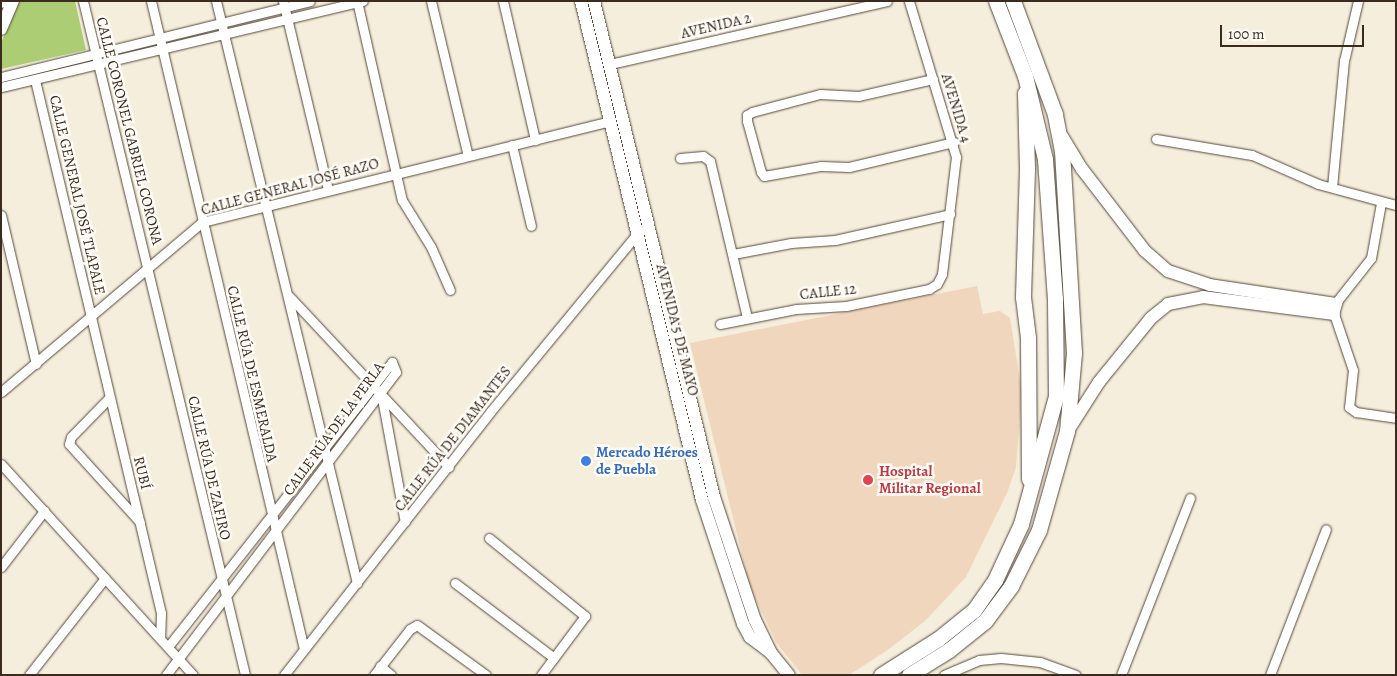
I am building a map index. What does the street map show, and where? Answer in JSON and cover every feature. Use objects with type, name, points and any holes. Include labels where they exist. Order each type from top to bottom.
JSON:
[{"type":"main road","points":[[909,675],[949,650],[985,621],[1011,586],[1039,530],[1068,431],[1074,353],[1059,132],[1013,1]]},
{"type":"main road","points":[[881,675],[938,639],[974,610],[1009,555],[1027,504],[1056,396],[1058,356],[1045,160],[1025,76],[1000,2]]},
{"type":"main road","points":[[1025,76],[1027,169],[1023,298],[1028,338],[1030,459],[1027,504]]},
{"type":"street","points":[[3,20],[13,1]]},
{"type":"street","name":"CALLE CORONEL GABRIEL CORONA","points":[[83,1],[148,268]]},
{"type":"street","name":"CALLE RÚA DE ESMERALDA","points":[[151,1],[304,649]]},
{"type":"street","points":[[216,1],[357,583]]},
{"type":"street","points":[[1,76],[160,39],[284,4],[310,1]]},
{"type":"street","points":[[431,1],[468,156]]},
{"type":"street","points":[[503,1],[535,140]]},
{"type":"street","name":"AVENIDA 5 DE MAYO","points":[[581,1],[610,64],[630,175],[636,233],[702,500],[771,653],[789,675]]},
{"type":"street","name":"AVENIDA 5 DE MAYO","points":[[594,1],[593,24],[611,121],[648,224],[724,550]]},
{"type":"street","name":"AVENIDA 2","points":[[610,64],[887,1]]},
{"type":"street","name":"AVENIDA 4","points":[[909,1],[954,142],[957,173],[942,274],[937,284]]},
{"type":"street","points":[[1332,187],[1344,61],[1358,1]]},
{"type":"street","points":[[1,87],[359,2],[396,173],[406,210],[431,247],[450,290]]},
{"type":"street","points":[[284,4],[328,190]]},
{"type":"street","points":[[933,79],[858,96],[820,94],[747,115],[764,176],[813,166],[849,167],[954,142]]},
{"type":"street","name":"CALLE GENERAL JOSÉ TLAPALE","points":[[35,80],[92,316]]},
{"type":"street","name":"CALLE GENERAL JOSÉ RAZO","points":[[1,392],[202,222],[611,121]]},
{"type":"street","points":[[1059,132],[1082,169],[1139,244],[1168,271],[1210,285],[1334,309]]},
{"type":"street","points":[[1156,139],[1252,155],[1332,187],[1368,196],[1381,203],[1396,205]]},
{"type":"street","points":[[512,145],[531,226]]},
{"type":"street","points":[[680,158],[703,156],[710,161],[747,318]]},
{"type":"street","points":[[1334,309],[1371,258],[1381,203]]},
{"type":"street","points":[[733,254],[790,243],[835,240],[950,214]]},
{"type":"street","points":[[1,215],[36,364]]},
{"type":"street","name":"CALLE RÚA DE DIAMANTES","points":[[286,674],[636,233],[648,224]]},
{"type":"street","name":"CALLE RÚA DE ZAFIRO","points":[[148,268],[225,598],[245,675]]},
{"type":"street","name":"CALLE 12","points":[[720,324],[796,309],[846,306],[929,289],[937,284]]},
{"type":"street","points":[[288,296],[373,383],[449,467]]},
{"type":"street","points":[[1068,431],[1098,382],[1151,318],[1168,304],[1203,297],[1334,309]]},
{"type":"street","points":[[1334,309],[1353,370],[1349,407],[1356,412],[1396,418]]},
{"type":"street","name":"RUBÍ","points":[[92,316],[109,398],[141,523],[161,613],[160,637]]},
{"type":"street","name":"CALLE RÚA DE LA PERLA","points":[[166,675],[396,372],[395,365],[391,362],[373,383],[168,647]]},
{"type":"street","points":[[381,392],[405,522]]},
{"type":"street","points":[[109,398],[71,438],[69,444],[141,523]]},
{"type":"street","points":[[1,464],[193,675]]},
{"type":"street","points":[[1121,675],[1190,498]]},
{"type":"street","points":[[1,567],[44,511]]},
{"type":"street","points":[[1270,675],[1326,529]]},
{"type":"street","points":[[489,538],[585,616],[541,675]]},
{"type":"street","points":[[29,675],[105,578]]},
{"type":"street","points":[[455,582],[554,658]]},
{"type":"street","points":[[374,675],[410,628],[417,625],[486,675]]},
{"type":"street","points":[[944,675],[979,660],[1001,658],[1040,662],[1076,675]]},
{"type":"street","points":[[380,666],[391,675]]},
{"type":"shaded area","name":"Hospital Militar Regional","points":[[977,286],[983,314],[1000,311],[1010,318],[1022,393],[1016,467],[1007,493],[966,577],[925,621],[889,649],[849,675],[802,675],[776,642],[750,587],[690,343]]},
{"type":"green space","points":[[18,1],[75,1],[86,50],[1,69],[1,43]]},
{"type":"place","name":"Mercado Héroes de Puebla","points":[[586,461]]},
{"type":"place","name":"Hospital Militar Regional","points":[[868,480]]}]
